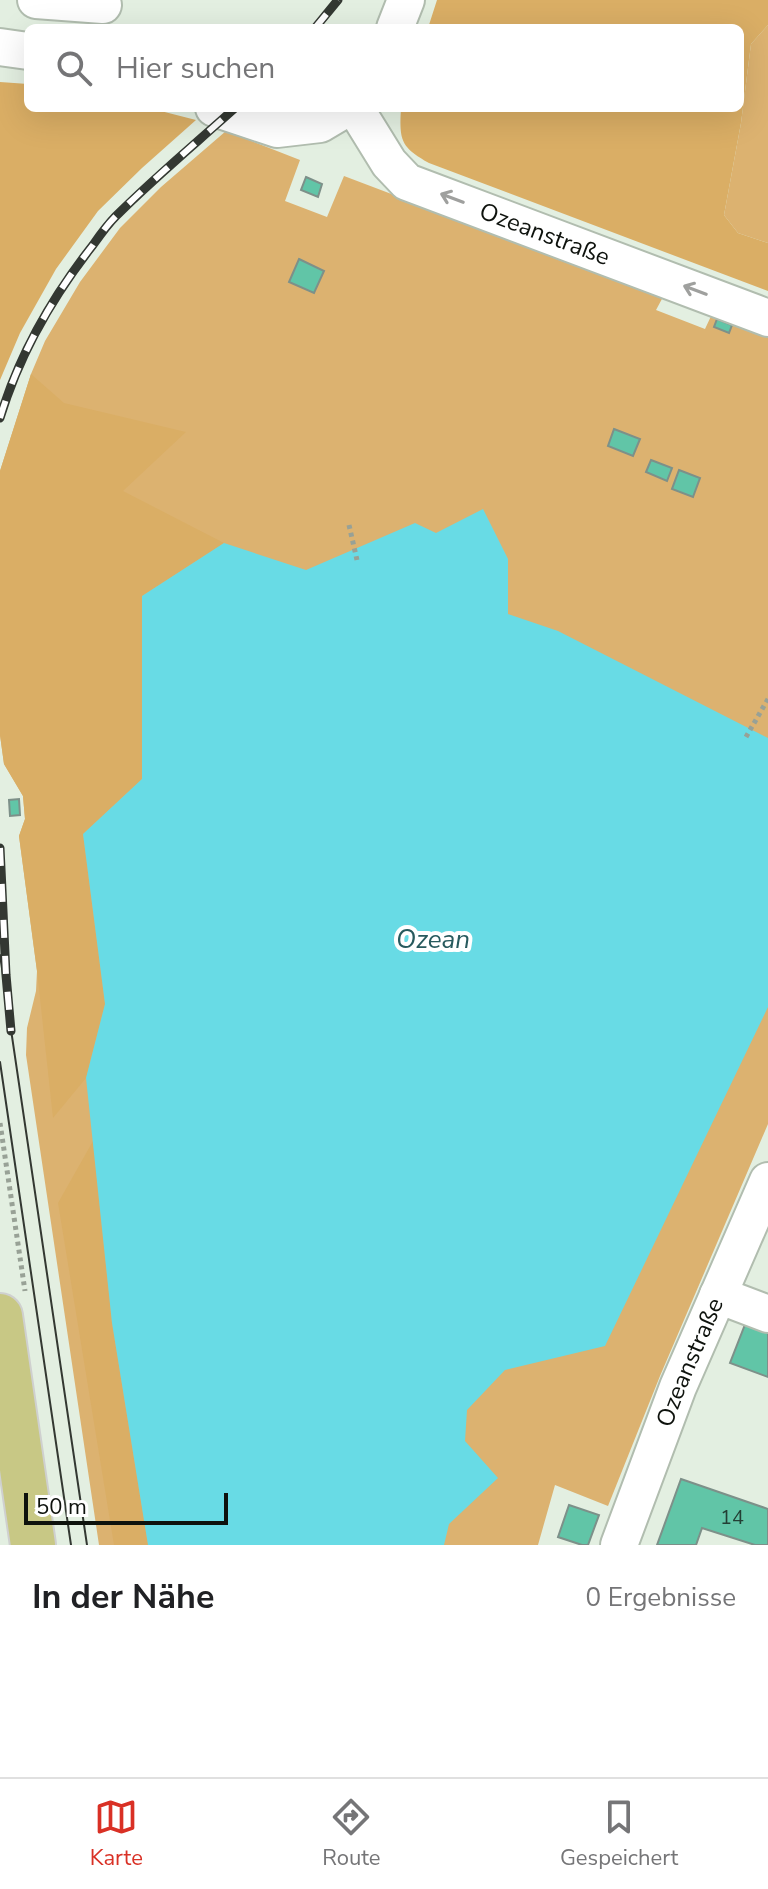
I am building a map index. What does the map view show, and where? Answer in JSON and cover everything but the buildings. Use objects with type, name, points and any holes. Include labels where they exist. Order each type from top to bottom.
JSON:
[{"type":"main road","points":[[0,1316],[33,1545]]},
{"type":"street","points":[[36,0],[102,11]]},
{"type":"street","points":[[397,24],[406,0]]},
{"type":"street","points":[[0,47],[24,50]]},
{"type":"street","points":[[226,112],[277,129],[320,124],[340,112]]},
{"type":"street","name":"Ozeanstraße","points":[[357,112],[389,163],[407,182],[768,318]]},
{"type":"street","name":"Ozeanstraße","points":[[619,1545],[678,1387],[768,1181]]},
{"type":"street","points":[[718,1295],[768,1314]]},
{"type":"path","points":[[349,525],[357,560]]},
{"type":"path","points":[[746,737],[768,699]]},
{"type":"shaded area","points":[[437,0],[768,0],[768,25],[751,44],[744,99],[744,24],[429,24]]},
{"type":"shaded area","points":[[768,25],[768,243],[738,233],[724,215],[744,112],[751,44]]},
{"type":"shaded area","points":[[0,82],[24,84],[24,112],[165,112],[196,120],[98,211],[56,269],[20,333],[0,380]]},
{"type":"shaded area","points":[[401,112],[742,112],[724,215],[738,233],[768,243],[768,291],[429,163],[407,147],[401,128]]},
{"type":"shaded area","points":[[226,131],[300,160],[285,201],[327,217],[344,176],[663,297],[656,310],[705,329],[712,314],[768,335],[768,1124],[608,1506],[555,1485],[538,1545],[99,1545],[26,1055],[27,1028],[36,991],[37,971],[19,836],[25,819],[23,796],[4,764],[0,735],[0,471],[31,374],[45,341],[80,282],[120,228],[161,187]]},
{"type":"shaded area","points":[[31,374],[64,403],[186,432],[123,491],[224,543],[142,596],[142,779],[83,834],[105,1004],[86,1078],[53,1118],[19,836],[25,819],[23,796],[4,764],[0,735],[0,471]]},
{"type":"shaded area","points":[[93,1141],[112,1323],[148,1545],[114,1545],[58,1203]]},
{"type":"water","name":"Ozean","points":[[483,509],[508,559],[508,614],[558,631],[768,738],[768,1007],[605,1346],[505,1370],[467,1410],[465,1441],[498,1478],[449,1524],[444,1545],[148,1545],[112,1323],[86,1078],[105,1004],[83,834],[142,779],[142,596],[224,543],[306,570],[415,523],[436,533]]},
{"type":"tram line","points":[[0,955],[87,1545]]},
{"type":"tram line","points":[[0,1062],[71,1545]]},
{"type":"railway","points":[[318,24],[338,0]]},
{"type":"railway","points":[[0,418],[17,372],[39,327],[64,285],[104,230],[145,188],[230,112]]},
{"type":"railway","points":[[0,848],[11,1031]]}]
